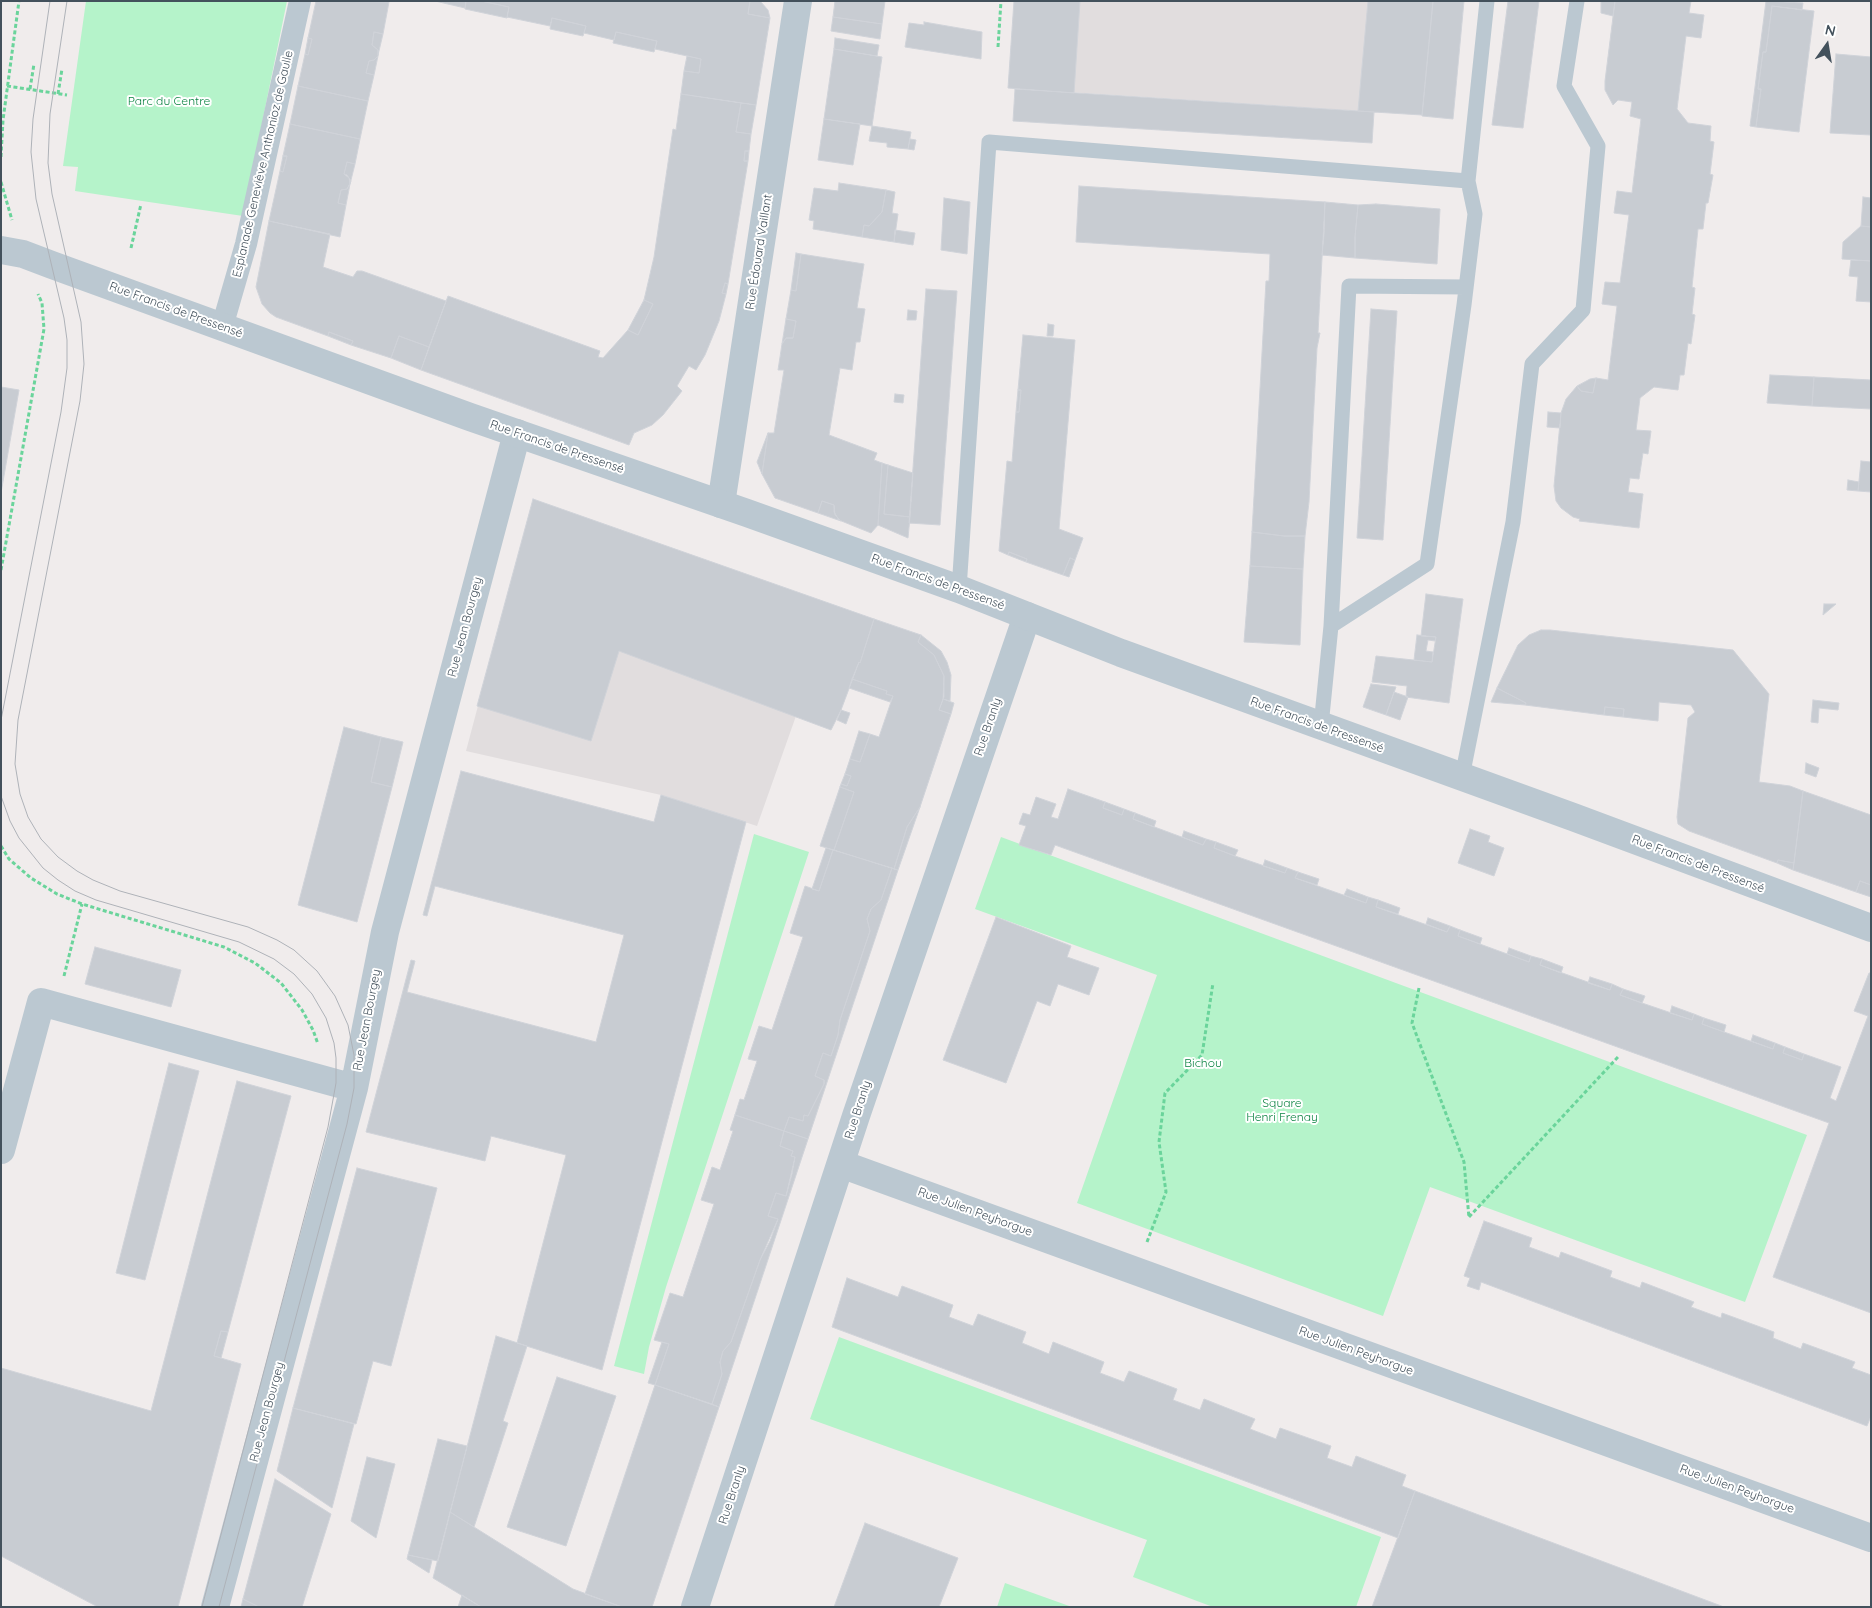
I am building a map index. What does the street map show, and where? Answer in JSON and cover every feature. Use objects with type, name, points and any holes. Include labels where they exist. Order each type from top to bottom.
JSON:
[{"type":"street","name":"Esplanade Geneviève Anthonioz de Gaulle","points":[[222,326],[246,244],[300,1]]},
{"type":"street","name":"Rue Édouard Vaillant","points":[[721,504],[798,1]]},
{"type":"street","name":"Rue Francis de Pressensé","points":[[12,252],[959,589],[1114,650],[1871,928]]},
{"type":"street","name":"Rue Jean Bourgey","points":[[215,1607],[354,1088],[385,932],[517,433]]},
{"type":"street","name":"Rue Branly","points":[[695,1607],[841,1164],[1026,616]]},
{"type":"street","points":[[1,1150],[41,1002],[354,1088]]},
{"type":"street","name":"Rue Julien Peyhorgue","points":[[841,1164],[1871,1538]]},
{"type":"lane","points":[[1331,626],[1427,564],[1475,214],[1468,181],[1487,1]]},
{"type":"lane","points":[[1462,777],[1513,522],[1532,364],[1582,310],[1598,146],[1564,86],[1577,1]]},
{"type":"lane","points":[[959,589],[990,142],[1468,181]]},
{"type":"lane","points":[[1321,726],[1331,626],[1349,286],[1466,287]]},
{"type":"path","points":[[1,157],[7,86],[20,1]]},
{"type":"path","points":[[998,48],[1001,1]]},
{"type":"path","points":[[30,90],[34,64]]},
{"type":"path","points":[[58,94],[62,69]]},
{"type":"path","points":[[7,86],[68,94]]},
{"type":"path","points":[[1,182],[12,252],[42,303],[44,329],[1,570]]},
{"type":"path","points":[[131,248],[141,204]]},
{"type":"path","points":[[1,846],[9,859],[31,878],[57,894],[82,904],[224,947],[255,963],[281,983],[302,1010],[319,1046]]},
{"type":"path","points":[[61,985],[82,904]]},
{"type":"path","points":[[1136,1271],[1166,1192],[1159,1142],[1165,1093],[1202,1055],[1213,983]]},
{"type":"path","points":[[1418,988],[1412,1023],[1464,1162],[1469,1218],[1618,1057]]},
{"type":"shaded area","points":[[1014,1],[1433,1],[1422,115],[1008,88]]},
{"type":"shaded area","points":[[533,499],[874,619],[860,663],[831,730],[796,716],[757,826],[661,795],[466,751]]},
{"type":"green space","name":"Parc du Centre","points":[[86,1],[287,1],[243,216],[75,191],[78,167],[63,166]]},
{"type":"green space","points":[[754,834],[809,852],[666,1287],[649,1347],[644,1374],[614,1366]]},
{"type":"green space","name":"Square Henri Frenay","points":[[1001,837],[1807,1135],[1745,1302],[1430,1187],[1383,1316],[1077,1203],[1157,975],[975,909]]},
{"type":"green space","points":[[839,1337],[1381,1537],[1356,1607],[1213,1607],[1133,1577],[1147,1540],[810,1419]]},
{"type":"green space","points":[[1005,1583],[1072,1607],[997,1607]]},
{"type":"building","points":[[316,1],[389,2],[383,34],[374,32],[372,45],[378,50],[378,56],[374,60],[369,61],[366,73],[374,75],[368,101],[298,86],[305,54],[308,55],[312,39],[308,38]]},
{"type":"building","points":[[435,1],[466,1],[465,8]]},
{"type":"building","points":[[466,1],[481,1],[509,7],[507,18],[465,9]]},
{"type":"building","points":[[481,1],[750,1],[748,14],[770,18],[756,105],[681,94],[684,71],[699,73],[701,59],[655,49],[657,41],[616,32],[614,40],[584,33],[586,26],[552,18],[550,26],[507,17],[509,7]]},
{"type":"building","points":[[750,1],[760,1],[768,10],[770,18],[748,14]]},
{"type":"building","points":[[835,1],[885,1],[882,24],[833,17]]},
{"type":"building","points":[[1014,1],[1080,1],[1074,93],[1008,88]]},
{"type":"building","points":[[1368,1],[1433,1],[1422,115],[1358,111]]},
{"type":"building","points":[[1433,1],[1464,1],[1453,119],[1422,116]]},
{"type":"building","points":[[1508,1],[1539,1],[1523,128],[1492,125]]},
{"type":"building","points":[[1601,1],[1615,1],[1613,16],[1601,13]]},
{"type":"building","points":[[1615,1],[1691,1],[1689,13],[1704,15],[1701,38],[1686,36],[1677,109],[1688,123],[1711,126],[1710,141],[1714,142],[1710,174],[1713,175],[1708,203],[1706,203],[1703,229],[1698,229],[1692,287],[1695,288],[1692,314],[1695,315],[1691,344],[1688,343],[1684,375],[1680,375],[1678,390],[1654,387],[1640,398],[1636,430],[1651,431],[1648,454],[1643,453],[1639,479],[1630,478],[1628,492],[1643,494],[1639,528],[1579,521],[1580,519],[1573,517],[1561,508],[1556,501],[1554,486],[1561,413],[1566,399],[1577,386],[1581,391],[1593,393],[1596,378],[1608,380],[1617,306],[1602,304],[1605,282],[1620,283],[1629,215],[1614,213],[1617,191],[1632,193],[1641,119],[1630,116],[1632,102],[1618,100],[1613,105],[1605,90]]},
{"type":"building","points":[[1766,1],[1803,3],[1802,10],[1772,6],[1766,52],[1763,52],[1758,89],[1761,89],[1756,127],[1750,126]]},
{"type":"building","points":[[1772,6],[1814,11],[1799,132],[1756,127],[1761,89],[1758,89],[1763,52],[1766,52]]},
{"type":"building","points":[[833,17],[882,24],[880,39],[831,31]]},
{"type":"building","points":[[552,18],[586,26],[583,36],[550,29]]},
{"type":"building","points":[[924,22],[982,32],[981,59],[905,47],[909,23],[924,25]]},
{"type":"building","points":[[374,32],[383,34],[378,55],[378,50],[372,45]]},
{"type":"building","points":[[616,32],[657,41],[654,52],[613,43]]},
{"type":"building","points":[[308,38],[312,39],[308,55],[305,54]]},
{"type":"building","points":[[835,38],[879,45],[877,56],[834,49]]},
{"type":"building","points":[[834,49],[882,57],[872,126],[824,119]]},
{"type":"building","points":[[1836,54],[1871,57],[1871,135],[1830,133]]},
{"type":"building","points":[[378,56],[374,75],[366,73],[369,61],[374,60]]},
{"type":"building","points":[[687,56],[701,59],[699,73],[684,71]]},
{"type":"building","points":[[298,86],[368,101],[360,139],[290,124]]},
{"type":"building","points":[[1015,89],[1374,112],[1372,143],[1013,121]]},
{"type":"building","points":[[681,94],[741,103],[736,132],[751,134],[749,151],[745,151],[744,161],[748,161],[728,284],[725,283],[722,293],[726,294],[719,321],[705,355],[696,370],[689,366],[677,386],[682,391],[663,415],[652,425],[634,433],[629,445],[421,370],[448,296],[600,351],[598,357],[603,358],[628,330],[638,335],[653,304],[644,300],[654,257],[673,129],[676,130]]},
{"type":"building","points":[[741,103],[756,105],[751,134],[736,132]]},
{"type":"building","points":[[824,119],[860,124],[853,165],[818,160]]},
{"type":"building","points":[[290,124],[360,139],[355,164],[347,162],[344,174],[351,181],[347,189],[341,190],[338,203],[346,205],[340,237],[269,221],[280,171],[283,172],[287,156],[283,156]]},
{"type":"building","points":[[872,126],[911,132],[908,149],[887,147],[887,143],[869,141]]},
{"type":"building","points":[[910,139],[916,140],[914,150],[908,149]]},
{"type":"building","points":[[745,151],[749,151],[748,161],[744,161]]},
{"type":"building","points":[[283,156],[287,156],[283,172],[280,171]]},
{"type":"building","points":[[347,162],[355,164],[350,184],[349,178],[344,174]]},
{"type":"building","points":[[839,183],[886,190],[882,212],[869,226],[864,225],[862,237],[813,229],[814,221],[809,220],[814,188],[838,191]]},
{"type":"building","points":[[350,184],[346,205],[338,203],[341,190],[347,189]]},
{"type":"building","points":[[1079,186],[1325,202],[1318,333],[1320,333],[1317,348],[1309,502],[1305,536],[1284,536],[1252,532],[1266,281],[1269,281],[1270,254],[1076,242]]},
{"type":"building","points":[[886,190],[895,192],[892,213],[898,214],[894,242],[862,237],[864,225],[869,226],[882,212]]},
{"type":"building","points":[[1863,197],[1871,198],[1871,227],[1861,226]]},
{"type":"building","points":[[944,198],[970,202],[967,254],[941,250]]},
{"type":"building","points":[[1325,202],[1358,205],[1355,258],[1322,255]]},
{"type":"building","points":[[1376,204],[1440,209],[1437,264],[1355,258],[1358,205]]},
{"type":"building","points":[[269,221],[330,234],[323,267],[353,277],[357,271],[362,271],[446,301],[429,347],[399,336],[391,358],[351,345],[353,341],[329,332],[328,336],[276,317],[270,313],[262,304],[256,287]]},
{"type":"building","points":[[1861,226],[1871,227],[1871,261],[1842,259],[1843,242]]},
{"type":"building","points":[[895,230],[915,233],[913,245],[894,242]]},
{"type":"building","points":[[796,253],[801,254],[796,291],[791,290]]},
{"type":"building","points":[[801,254],[864,264],[857,308],[865,309],[860,342],[856,342],[852,370],[840,368],[829,435],[877,453],[874,460],[882,463],[878,525],[871,533],[839,520],[834,512],[834,505],[822,501],[818,513],[775,498],[762,474],[768,433],[774,433],[784,370],[778,370],[782,344],[786,338],[793,338],[796,321],[786,319],[791,290],[796,291]]},
{"type":"building","points":[[1851,260],[1871,261],[1871,302],[1856,301],[1858,277],[1849,276]]},
{"type":"building","points":[[725,283],[728,284],[726,294],[722,293]]},
{"type":"building","points":[[926,289],[957,291],[940,525],[909,523]]},
{"type":"building","points":[[644,300],[653,304],[638,335],[628,330]]},
{"type":"building","points":[[1371,309],[1397,311],[1383,540],[1357,538]]},
{"type":"building","points":[[908,310],[917,311],[916,320],[907,320]]},
{"type":"building","points":[[786,319],[796,321],[793,338],[786,338],[782,344]]},
{"type":"building","points":[[1048,324],[1054,325],[1053,336],[1047,336]]},
{"type":"building","points":[[329,332],[353,341],[351,345],[328,336]]},
{"type":"building","points":[[1023,335],[1075,340],[1059,529],[1083,538],[1075,560],[1070,558],[1063,575],[1026,562],[1027,559],[1009,552],[1008,555],[999,551],[1007,461],[1012,462],[1016,412],[1019,412],[1021,390],[1018,390]]},
{"type":"building","points":[[399,336],[429,347],[421,370],[391,358]]},
{"type":"building","points":[[1770,375],[1814,377],[1812,406],[1767,403]]},
{"type":"building","points":[[1814,377],[1871,380],[1871,409],[1812,406]]},
{"type":"building","points":[[1596,378],[1593,393],[1581,391],[1577,386],[1590,379]]},
{"type":"building","points":[[1,387],[19,390],[1,493]]},
{"type":"building","points":[[1018,390],[1021,390],[1019,412],[1016,412]]},
{"type":"building","points":[[895,394],[904,395],[903,403],[894,402]]},
{"type":"building","points":[[1548,412],[1561,413],[1560,428],[1547,427]]},
{"type":"building","points":[[768,433],[762,474],[757,462]]},
{"type":"building","points":[[1861,461],[1871,462],[1871,492],[1858,491]]},
{"type":"building","points":[[882,463],[888,465],[884,514],[910,517],[908,538],[878,525]]},
{"type":"building","points":[[888,465],[913,473],[910,517],[884,514]]},
{"type":"building","points":[[1848,480],[1859,482],[1858,491],[1847,490]]},
{"type":"building","points":[[533,499],[874,619],[860,663],[831,730],[619,651],[591,741],[477,706]]},
{"type":"building","points":[[822,501],[834,505],[835,515],[841,521],[818,513]]},
{"type":"building","points":[[1252,532],[1284,536],[1305,536],[1303,569],[1250,566]]},
{"type":"building","points":[[1009,552],[1027,559],[1026,562],[1008,555]]},
{"type":"building","points":[[1070,558],[1075,560],[1069,577],[1063,575]]},
{"type":"building","points":[[1250,566],[1303,569],[1300,645],[1244,642]]},
{"type":"building","points":[[1426,594],[1463,599],[1449,703],[1406,697],[1407,686],[1372,682],[1376,656],[1432,662],[1436,637],[1421,636]]},
{"type":"building","points":[[1824,604],[1836,604],[1823,615]]},
{"type":"building","points":[[874,619],[921,635],[918,642],[934,655],[944,676],[944,697],[939,710],[951,714],[920,807],[907,827],[894,869],[834,850],[854,792],[840,787],[841,784],[847,786],[851,776],[845,774],[850,759],[860,762],[870,734],[879,737],[893,696],[886,694],[887,691],[852,679],[860,663]]},
{"type":"building","points":[[1541,630],[1733,650],[1769,694],[1759,782],[1790,786],[1803,791],[1794,863],[1778,860],[1777,863],[1689,831],[1678,824],[1677,817],[1688,718],[1695,712],[1691,705],[1659,702],[1658,721],[1623,717],[1624,709],[1605,707],[1604,715],[1525,705],[1526,703],[1497,688],[1518,645],[1529,635]]},
{"type":"building","points":[[921,635],[941,651],[947,662],[951,675],[950,701],[943,699],[944,676],[934,655],[918,642]]},
{"type":"building","points":[[1417,635],[1436,637],[1435,641],[1428,640],[1426,651],[1433,652],[1432,662],[1414,660]]},
{"type":"building","points":[[852,679],[887,691],[886,694],[893,696],[890,702],[849,688]]},
{"type":"building","points":[[1371,684],[1396,687],[1386,715],[1363,707]]},
{"type":"building","points":[[1497,688],[1526,703],[1525,705],[1491,702]]},
{"type":"building","points":[[1394,692],[1408,697],[1400,720],[1386,715]]},
{"type":"building","points":[[943,699],[954,703],[951,714],[939,710]]},
{"type":"building","points":[[1813,700],[1839,703],[1838,710],[1819,708],[1818,723],[1811,722]]},
{"type":"building","points":[[1605,707],[1624,709],[1623,717],[1604,715]]},
{"type":"building","points":[[841,710],[850,713],[846,724],[837,720]]},
{"type":"building","points":[[344,727],[381,737],[371,782],[392,787],[357,922],[298,905]]},
{"type":"building","points":[[859,731],[870,734],[860,762],[850,759]]},
{"type":"building","points":[[381,737],[403,742],[392,787],[371,782]]},
{"type":"building","points":[[1806,763],[1819,768],[1816,777],[1805,773]]},
{"type":"building","points":[[461,771],[654,822],[661,795],[746,822],[602,1370],[517,1343],[566,1155],[491,1136],[485,1161],[366,1132],[411,960],[415,961],[407,992],[596,1042],[624,935],[435,886],[427,916],[423,915]]},
{"type":"building","points":[[845,774],[851,776],[847,786],[841,784]]},
{"type":"building","points":[[840,787],[854,792],[834,850],[820,846]]},
{"type":"building","points":[[1068,789],[1105,802],[1103,808],[1122,815],[1124,809],[1135,813],[1133,819],[1203,845],[1206,839],[1216,842],[1214,848],[1235,856],[1285,873],[1287,868],[1298,872],[1295,878],[1366,903],[1368,897],[1378,900],[1376,907],[1447,932],[1450,926],[1460,930],[1458,936],[1529,962],[1531,956],[1542,959],[1540,965],[1610,990],[1612,984],[1623,989],[1620,995],[1642,1003],[1692,1020],[1694,1014],[1704,1018],[1702,1024],[1724,1032],[1773,1049],[1775,1043],[1785,1047],[1783,1053],[1802,1060],[1804,1054],[1841,1067],[1830,1098],[1836,1101],[1868,1016],[1854,1011],[1869,973],[1871,973],[1871,1313],[1773,1277],[1829,1123],[1055,845],[1051,855],[1019,845],[1026,826],[1019,824],[1023,813],[1030,815],[1036,797],[1056,804],[1051,817],[1058,819]]},
{"type":"building","points":[[1803,791],[1871,815],[1871,885],[1860,881],[1856,892],[1793,870]]},
{"type":"building","points":[[1105,802],[1124,809],[1122,815],[1103,808]]},
{"type":"building","points":[[920,807],[898,870],[894,869],[907,827]]},
{"type":"building","points":[[1135,813],[1156,821],[1154,827],[1133,819]]},
{"type":"building","points":[[1470,829],[1490,836],[1488,842],[1504,848],[1494,876],[1458,863]]},
{"type":"building","points":[[1184,831],[1206,839],[1203,845],[1182,837]]},
{"type":"building","points":[[1216,842],[1238,850],[1235,856],[1214,848]]},
{"type":"building","points":[[826,848],[833,850],[819,891],[812,889]]},
{"type":"building","points":[[833,850],[892,868],[881,900],[871,909],[867,919],[870,931],[840,1020],[838,1035],[831,1056],[823,1053],[815,1076],[824,1080],[824,1084],[808,1116],[804,1115],[803,1121],[789,1117],[784,1131],[735,1115],[740,1099],[744,1100],[757,1061],[748,1059],[759,1026],[772,1030],[803,937],[790,933],[805,886],[819,891]]},
{"type":"building","points":[[1265,860],[1287,868],[1285,873],[1263,866]]},
{"type":"building","points":[[1778,860],[1794,863],[1793,870],[1777,863]]},
{"type":"building","points":[[892,868],[898,870],[808,1139],[784,1131],[789,1117],[803,1121],[804,1115],[808,1116],[824,1084],[824,1080],[815,1076],[823,1053],[831,1056],[838,1035],[840,1020],[870,931],[867,919],[871,909],[881,900]]},
{"type":"building","points":[[1298,872],[1319,879],[1317,885],[1295,878]]},
{"type":"building","points":[[1860,881],[1871,885],[1871,897],[1856,892]]},
{"type":"building","points":[[1347,889],[1368,897],[1366,903],[1344,895]]},
{"type":"building","points":[[1378,900],[1400,908],[1398,914],[1376,907]]},
{"type":"building","points":[[996,917],[1071,946],[1067,957],[1099,968],[1089,995],[1058,984],[1050,1006],[1037,1001],[1006,1083],[943,1060]]},
{"type":"building","points":[[1428,918],[1450,926],[1447,932],[1426,924]]},
{"type":"building","points":[[1460,930],[1482,938],[1480,944],[1458,936]]},
{"type":"building","points":[[95,947],[181,970],[171,1007],[85,984]]},
{"type":"building","points":[[1509,948],[1531,956],[1529,962],[1507,954]]},
{"type":"building","points":[[1542,959],[1563,967],[1561,973],[1540,965]]},
{"type":"building","points":[[1590,977],[1612,984],[1610,990],[1588,983]]},
{"type":"building","points":[[1623,989],[1645,996],[1642,1003],[1620,995]]},
{"type":"building","points":[[1672,1006],[1694,1014],[1692,1020],[1670,1013]]},
{"type":"building","points":[[1704,1018],[1726,1025],[1724,1032],[1702,1024]]},
{"type":"building","points":[[1753,1035],[1775,1043],[1773,1049],[1751,1041]]},
{"type":"building","points":[[1785,1047],[1804,1054],[1802,1060],[1783,1053]]},
{"type":"building","points":[[169,1063],[199,1071],[145,1280],[116,1273]]},
{"type":"building","points":[[237,1081],[291,1096],[228,1332],[221,1331],[214,1356],[241,1364],[178,1607],[98,1607],[1,1556],[1,1368],[151,1411]]},
{"type":"building","points":[[735,1115],[784,1131],[780,1146],[793,1151],[791,1156],[795,1157],[786,1196],[776,1193],[768,1216],[778,1219],[770,1241],[760,1260],[731,1342],[723,1351],[720,1362],[722,1374],[712,1404],[655,1385],[669,1344],[654,1340],[670,1293],[683,1297],[714,1204],[701,1200],[712,1167],[720,1170],[733,1131],[730,1130]]},
{"type":"building","points":[[784,1131],[808,1139],[719,1407],[712,1404],[722,1374],[720,1362],[723,1351],[731,1342],[760,1260],[778,1219],[768,1216],[776,1193],[786,1196],[792,1174],[795,1157],[791,1156],[793,1151],[780,1146]]},
{"type":"building","points":[[357,1168],[437,1188],[391,1366],[373,1361],[356,1424],[293,1408]]},
{"type":"building","points":[[1484,1221],[1532,1238],[1529,1247],[1559,1258],[1561,1252],[1612,1271],[1610,1277],[1640,1288],[1642,1282],[1694,1302],[1691,1307],[1721,1318],[1722,1313],[1774,1332],[1773,1338],[1801,1349],[1803,1343],[1855,1362],[1852,1368],[1871,1375],[1871,1416],[1867,1426],[1481,1282],[1479,1290],[1467,1286],[1470,1278],[1464,1276]]},
{"type":"building","points":[[847,1278],[898,1297],[902,1286],[953,1305],[949,1317],[973,1326],[978,1314],[1026,1332],[1022,1343],[1049,1354],[1053,1342],[1104,1362],[1100,1373],[1124,1382],[1129,1371],[1177,1389],[1173,1400],[1200,1410],[1204,1399],[1255,1419],[1250,1429],[1276,1439],[1280,1428],[1331,1446],[1327,1458],[1352,1467],[1356,1456],[1406,1475],[1402,1486],[1415,1491],[1398,1538],[832,1327]]},
{"type":"building","points":[[221,1331],[228,1332],[221,1358],[214,1356]]},
{"type":"building","points":[[496,1336],[527,1346],[503,1421],[508,1423],[474,1527],[450,1512]]},
{"type":"building","points":[[662,1342],[669,1344],[655,1385],[648,1383]]},
{"type":"building","points":[[557,1377],[616,1396],[566,1546],[507,1527]]},
{"type":"building","points":[[655,1385],[719,1407],[652,1607],[622,1607],[585,1594]]},
{"type":"building","points":[[293,1408],[354,1424],[332,1508],[277,1471]]},
{"type":"building","points":[[438,1439],[467,1446],[438,1561],[408,1555]]},
{"type":"building","points":[[367,1457],[395,1464],[376,1538],[351,1521]]},
{"type":"building","points":[[275,1479],[331,1514],[302,1607],[259,1607],[243,1599]]},
{"type":"building","points":[[1415,1491],[1724,1607],[1372,1607]]},
{"type":"building","points":[[450,1512],[573,1589],[622,1607],[481,1607],[433,1578]]},
{"type":"building","points":[[865,1523],[958,1558],[939,1607],[834,1607]]},
{"type":"building","points":[[408,1555],[432,1560],[429,1573],[407,1559]]},
{"type":"building","points":[[462,1595],[481,1607],[458,1607]]},
{"type":"building","points":[[243,1599],[259,1607],[241,1607]]},
{"type":"tram line","points":[[1,720],[61,412],[67,368],[67,340],[64,318],[36,199],[31,152],[33,119],[50,1]]},
{"type":"tram line","points":[[67,1],[50,114],[48,163],[52,194],[81,322],[84,364],[80,401],[18,720],[15,764],[20,794],[28,817],[41,839],[58,857],[77,871],[120,891],[248,927],[294,950],[317,971],[335,996],[348,1025],[354,1055],[354,1088],[347,1124],[219,1607]]},
{"type":"tram line","points":[[1,796],[10,821],[19,838],[43,868],[58,880],[75,891],[96,900],[239,942],[274,959],[294,974],[312,994],[326,1018],[334,1043],[336,1083],[328,1127],[202,1607]]},
{"type":"park label","name":"Bichou","points":[[1203,1063]]}]
